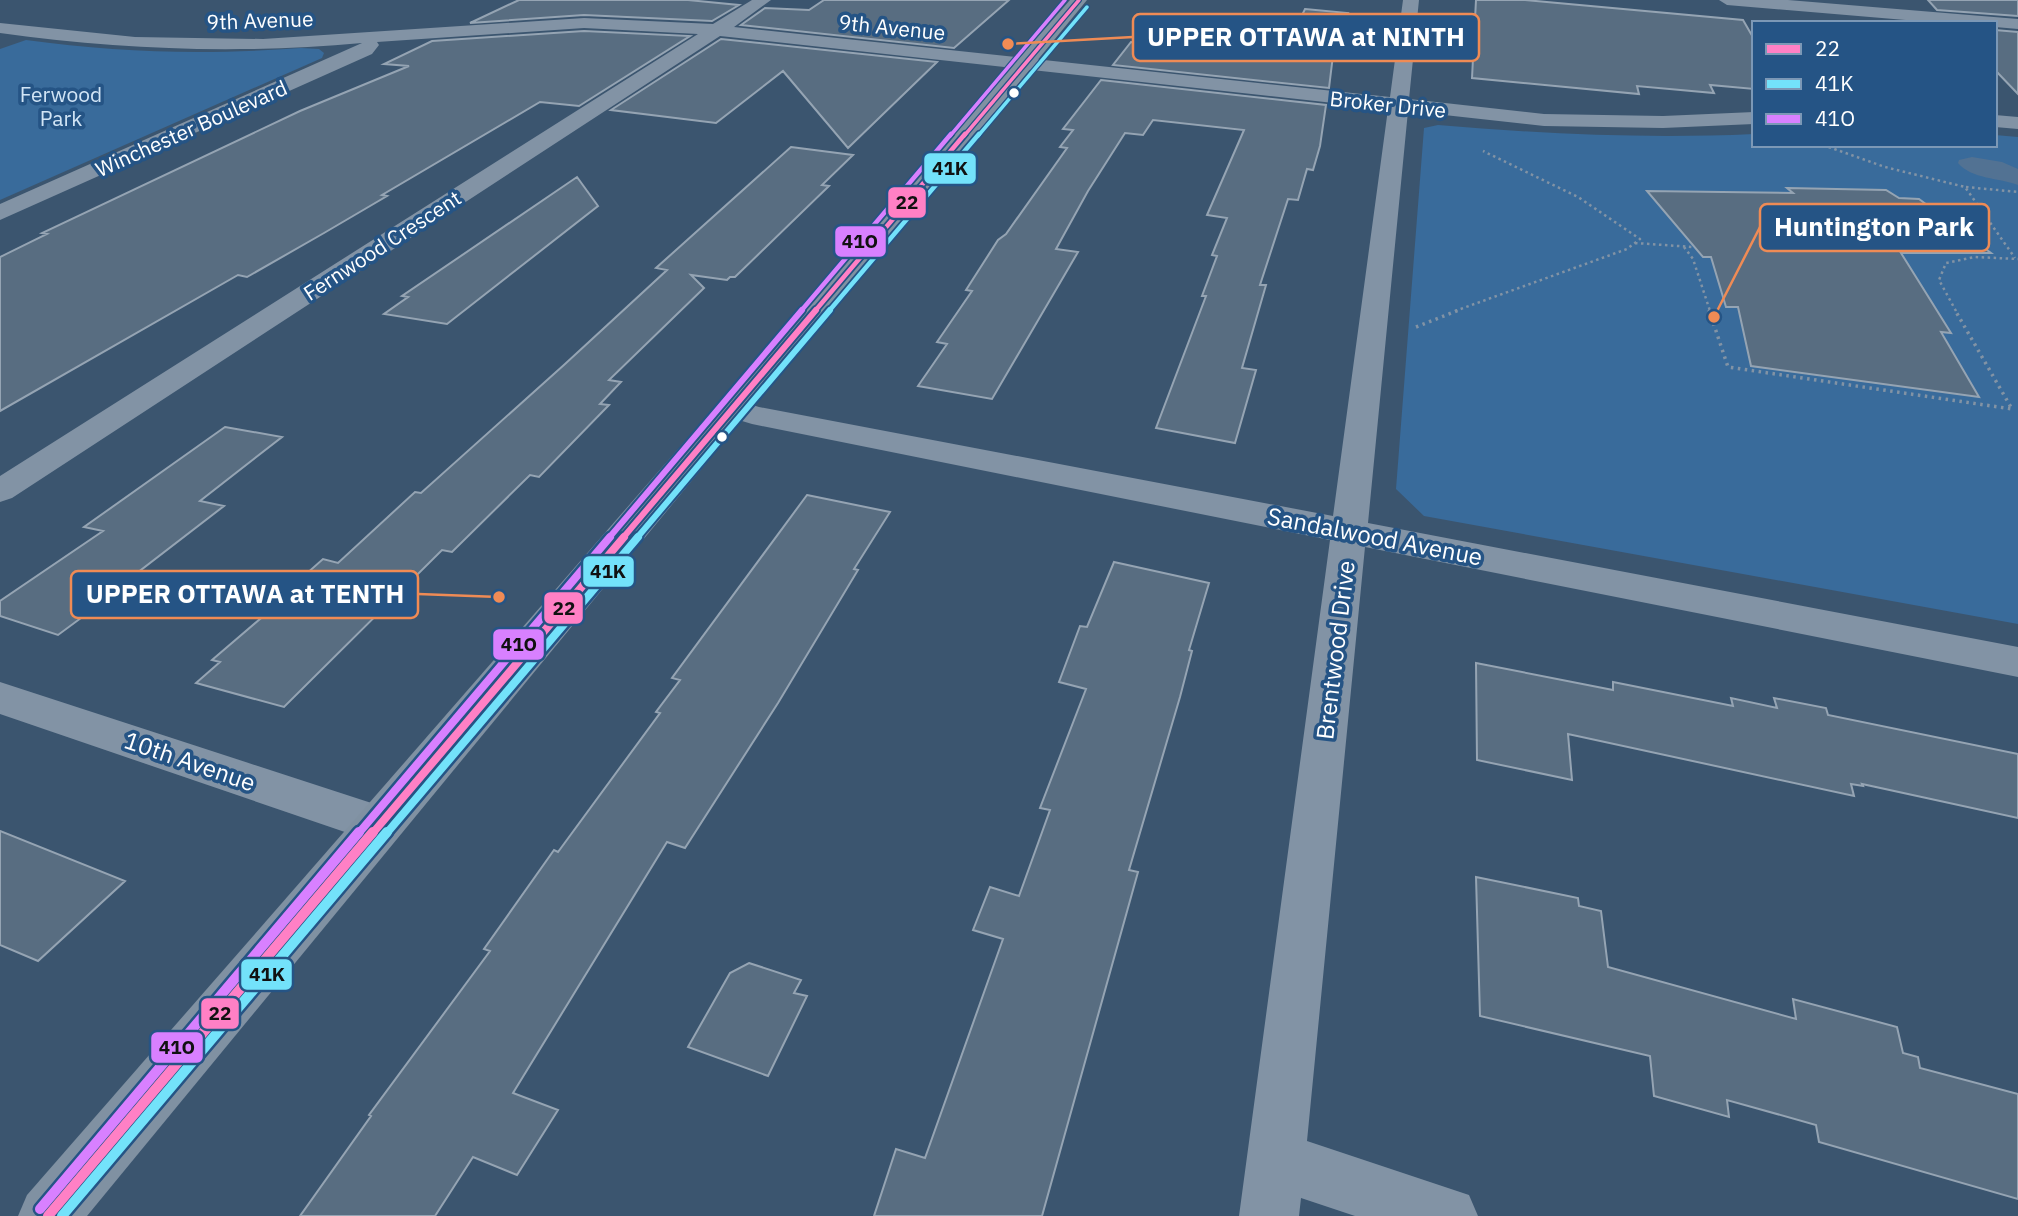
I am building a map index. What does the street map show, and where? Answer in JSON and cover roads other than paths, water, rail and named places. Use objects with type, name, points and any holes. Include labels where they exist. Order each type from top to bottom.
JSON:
[{"type":"main road","points":[[48,1216],[1079,0]]},
{"type":"street","name":"Fernwood Crescent","points":[[0,491],[763,0]]},
{"type":"street","name":"Brentwood Drive","points":[[1272,1189],[1411,0]]},
{"type":"street","points":[[1727,0],[1982,21]]},
{"type":"street","points":[[1997,22],[2018,24]]},
{"type":"street","name":"9th Avenue","points":[[0,28],[132,44],[220,45],[377,38],[583,23],[717,30],[1024,65]]},
{"type":"street","name":"Winchester Boulevard","points":[[0,214],[366,50],[377,38]]},
{"type":"street","name":"Broker Drive","points":[[1024,65],[1531,119],[1663,122],[1752,118]]},
{"type":"street","points":[[1997,121],[2018,123]]},
{"type":"street","name":"Sandalwood Avenue","points":[[733,408],[752,415],[2018,662]]},
{"type":"street","name":"10th Avenue","points":[[0,698],[380,825]]},
{"type":"street","points":[[1272,1189],[1448,1216]]},
{"type":"place","name":"UPPER OTTAWA at NINTH","points":[[1008,44]]},
{"type":"place","name":"Huntington Park","points":[[1714,317]]},
{"type":"place","name":"UPPER OTTAWA at TENTH","points":[[499,597]]},
{"type":"park label","name":"Ferwood Park","points":[[61,106]]}]
